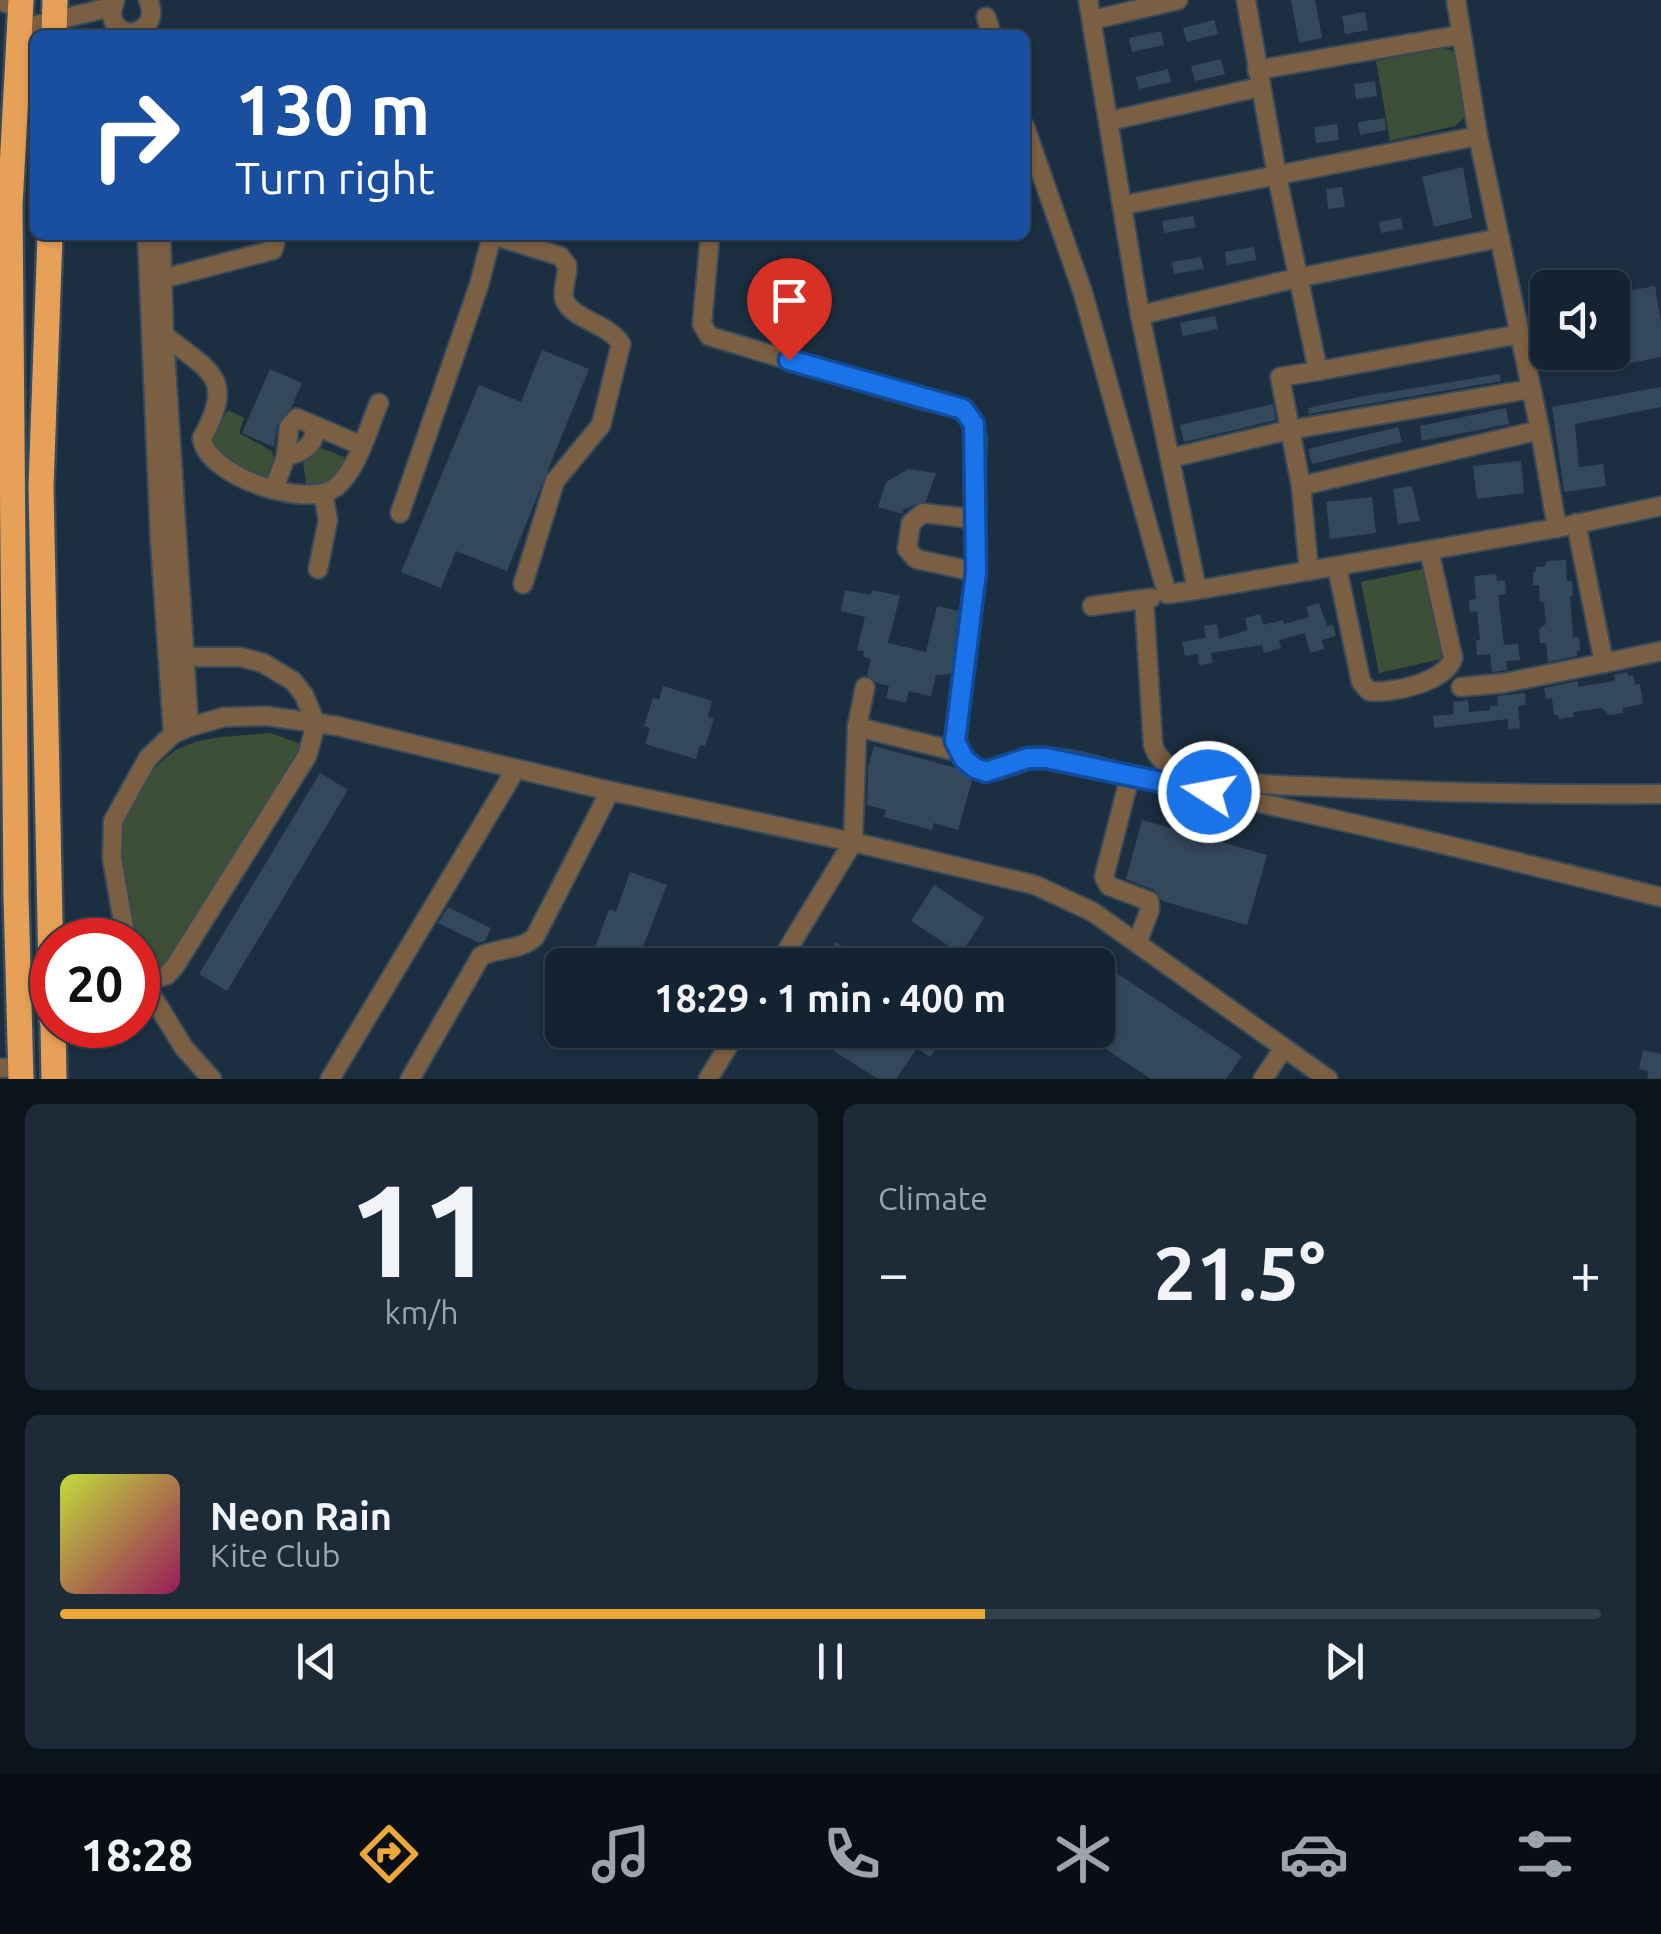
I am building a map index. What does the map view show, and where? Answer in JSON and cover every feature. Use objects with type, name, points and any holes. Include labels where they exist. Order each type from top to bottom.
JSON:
[{"type":"highway","points":[[14,1071],[9,998],[5,478],[8,119],[27,68],[15,10]]},
{"type":"highway","points":[[50,240],[41,487],[50,918]]},
{"type":"highway","points":[[53,1048],[54,1079]]},
{"type":"lane","points":[[1088,0],[1140,315],[1197,590]]},
{"type":"lane","points":[[1092,20],[1178,0]]},
{"type":"lane","points":[[1246,0],[1276,176],[1318,371]]},
{"type":"lane","points":[[1456,0],[1478,136],[1540,430],[1604,663]]},
{"type":"lane","points":[[15,10],[55,18],[113,4],[111,15],[125,30]]},
{"type":"lane","points":[[134,30],[149,22],[156,4]]},
{"type":"lane","points":[[1109,121],[1259,78],[1459,34]]},
{"type":"lane","points":[[1124,205],[1478,136]]},
{"type":"lane","points":[[1030,141],[1083,293],[1167,594]]},
{"type":"lane","points":[[1140,315],[1297,278],[1500,238]]},
{"type":"lane","points":[[147,240],[160,542],[181,731]]},
{"type":"lane","points":[[161,240],[185,657],[181,731]]},
{"type":"lane","points":[[162,278],[273,250],[276,240]]},
{"type":"lane","points":[[400,512],[490,240]]},
{"type":"lane","points":[[508,240],[560,256],[568,266],[566,303],[608,330],[621,344],[601,425],[555,481],[523,584]]},
{"type":"lane","points":[[710,240],[704,330],[720,340],[919,400],[963,409],[971,417],[976,438],[976,572],[955,741],[959,752],[975,768],[986,772],[1028,758],[1046,758],[1326,815],[1661,897]]},
{"type":"lane","points":[[1310,570],[1301,486],[1280,377],[1520,334]]},
{"type":"lane","points":[[164,335],[206,369],[219,389],[218,406],[202,438],[208,456],[220,468],[274,489],[323,494],[344,477],[379,403]]},
{"type":"lane","points":[[1171,458],[1289,430],[1531,389]]},
{"type":"lane","points":[[274,489],[286,456],[311,444],[314,426],[360,445]]},
{"type":"lane","points":[[1301,486],[1540,430]]},
{"type":"lane","points":[[318,569],[328,520],[323,494]]},
{"type":"lane","points":[[1092,606],[1566,526],[1661,506]]},
{"type":"lane","points":[[974,519],[923,513],[911,523],[907,549],[916,559],[976,572]]},
{"type":"lane","points":[[1337,566],[1361,682],[1369,691],[1379,692],[1415,684],[1452,665],[1454,658],[1429,550]]},
{"type":"lane","points":[[1144,599],[1153,745],[1166,764],[1186,772],[1260,784],[1492,795],[1661,794]]},
{"type":"lane","points":[[1461,687],[1504,684],[1661,651]]},
{"type":"lane","points":[[160,977],[174,966],[307,756],[316,724],[304,695],[278,670],[240,657],[185,657]]},
{"type":"lane","points":[[789,948],[854,842],[857,727],[865,687]]},
{"type":"lane","points":[[122,918],[112,858],[113,820],[148,758],[181,731],[238,717],[267,716],[337,726],[1034,886],[1092,912],[1138,941],[1282,1050],[1328,1079]]},
{"type":"lane","points":[[857,727],[959,752]]},
{"type":"lane","points":[[330,1079],[516,769]]},
{"type":"lane","points":[[1130,776],[1104,877],[1109,886],[1149,901],[1150,910],[1138,941]]},
{"type":"lane","points":[[410,1079],[481,956],[526,945],[535,937],[610,791]]},
{"type":"lane","points":[[160,1010],[184,1048],[212,1079]]},
{"type":"lane","points":[[708,1079],[727,1048]]},
{"type":"lane","points":[[1264,1079],[1282,1050]]},
{"type":"green space","points":[[1445,48],[1454,52],[1465,117],[1455,126],[1390,141],[1376,61]]},
{"type":"green space","points":[[228,410],[244,418],[239,433],[272,451],[274,461],[266,485],[208,446]]},
{"type":"green space","points":[[319,447],[359,463],[359,472],[307,490],[303,461]]},
{"type":"green space","points":[[1427,568],[1446,658],[1379,673],[1361,582]]},
{"type":"green space","points":[[271,733],[306,746],[163,974],[160,918],[131,918],[121,852],[122,821],[133,793],[167,757],[180,748],[213,738]]},
{"type":"building","points":[[1291,0],[1315,0],[1322,38],[1299,43]]},
{"type":"building","points":[[1365,12],[1368,30],[1345,34],[1342,16]]},
{"type":"building","points":[[1214,20],[1218,34],[1187,42],[1183,28]]},
{"type":"building","points":[[1161,31],[1164,45],[1132,52],[1129,38]]},
{"type":"building","points":[[1221,59],[1225,74],[1195,81],[1191,66]]},
{"type":"building","points":[[1168,69],[1171,82],[1139,89],[1136,77]]},
{"type":"building","points":[[1375,81],[1377,96],[1356,99],[1354,84]]},
{"type":"building","points":[[1385,118],[1386,130],[1360,135],[1358,122]]},
{"type":"building","points":[[1337,124],[1339,140],[1316,143],[1314,127]]},
{"type":"building","points":[[1463,167],[1472,218],[1434,227],[1422,177]]},
{"type":"building","points":[[1342,187],[1345,207],[1328,209],[1326,189]]},
{"type":"building","points":[[1193,216],[1196,227],[1164,233],[1162,221]]},
{"type":"building","points":[[1401,218],[1403,229],[1381,233],[1379,222]]},
{"type":"building","points":[[1254,247],[1256,260],[1227,265],[1225,252]]},
{"type":"building","points":[[1201,257],[1204,269],[1174,274],[1172,262]]},
{"type":"building","points":[[1655,286],[1661,357],[1630,363],[1630,291]]},
{"type":"building","points":[[1215,316],[1218,329],[1183,336],[1180,323]]},
{"type":"building","points":[[542,350],[589,369],[507,571],[456,551],[441,588],[401,572],[479,385],[521,402]]},
{"type":"building","points":[[270,369],[302,383],[291,408],[277,425],[274,447],[242,433]]},
{"type":"building","points":[[1500,374],[1501,381],[1309,414],[1308,408],[1359,397]]},
{"type":"building","points":[[1661,387],[1661,407],[1575,424],[1579,467],[1603,464],[1606,486],[1564,492],[1552,407]]},
{"type":"building","points":[[1273,404],[1276,420],[1184,442],[1180,425]]},
{"type":"building","points":[[1506,408],[1509,424],[1422,441],[1420,426]]},
{"type":"building","points":[[1398,427],[1402,442],[1312,464],[1308,449]]},
{"type":"building","points":[[1521,461],[1524,493],[1477,499],[1473,466]]},
{"type":"building","points":[[908,469],[936,473],[926,501],[904,509],[902,514],[878,507],[886,482]]},
{"type":"building","points":[[1412,486],[1420,521],[1398,524],[1393,489]]},
{"type":"building","points":[[1372,497],[1376,533],[1330,539],[1326,502]]},
{"type":"building","points":[[1566,560],[1567,581],[1572,581],[1573,637],[1579,637],[1580,651],[1577,656],[1548,662],[1546,643],[1540,643],[1539,629],[1546,624],[1544,602],[1540,602],[1539,585],[1533,585],[1533,572],[1536,567],[1546,566],[1546,561]]},
{"type":"building","points":[[1496,574],[1497,581],[1505,580],[1506,594],[1498,595],[1504,645],[1518,644],[1520,660],[1506,661],[1507,670],[1492,672],[1490,654],[1477,655],[1477,611],[1470,612],[1469,600],[1476,599],[1474,576]]},
{"type":"building","points":[[845,590],[900,596],[888,643],[926,652],[937,606],[959,611],[951,674],[936,675],[931,696],[909,691],[906,703],[886,698],[889,686],[867,675],[871,659],[857,650],[865,617],[841,611]]},
{"type":"building","points":[[1319,603],[1327,626],[1333,625],[1336,636],[1322,640],[1324,649],[1310,653],[1305,633],[1279,640],[1281,648],[1264,653],[1262,645],[1211,653],[1213,663],[1199,665],[1198,654],[1185,656],[1182,642],[1206,638],[1204,626],[1217,624],[1219,639],[1248,630],[1245,618],[1260,614],[1263,625],[1283,620],[1284,624],[1309,617],[1306,607]]},
{"type":"building","points":[[1627,672],[1628,676],[1633,675],[1635,685],[1640,684],[1643,704],[1622,708],[1623,713],[1609,715],[1602,708],[1573,712],[1574,717],[1559,719],[1554,715],[1552,698],[1546,699],[1544,688],[1578,681],[1578,687],[1615,681],[1614,675]]},
{"type":"building","points":[[663,686],[712,701],[708,717],[714,719],[696,759],[645,744],[650,728],[644,726],[653,698],[659,700]]},
{"type":"building","points":[[1525,693],[1526,705],[1518,706],[1520,728],[1508,729],[1508,719],[1434,728],[1433,716],[1454,714],[1453,702],[1468,700],[1469,712],[1490,710],[1490,706],[1498,705],[1497,696]]},
{"type":"building","points":[[874,746],[956,768],[972,781],[958,830],[934,823],[932,830],[884,817],[886,810],[867,805],[868,767]]},
{"type":"building","points":[[320,773],[348,790],[227,991],[199,974]]},
{"type":"building","points":[[1142,820],[1267,855],[1247,925],[1162,901],[1154,890],[1126,879]]},
{"type":"building","points":[[630,872],[667,885],[642,948],[595,947],[609,909],[616,912]]},
{"type":"building","points":[[934,885],[984,918],[965,948],[952,948],[911,921]]},
{"type":"building","points":[[448,907],[491,928],[485,941],[479,943],[438,923]]},
{"type":"building","points":[[1115,972],[1242,1056],[1226,1079],[1151,1079],[1104,1048],[1115,1048]]},
{"type":"building","points":[[829,1048],[917,1048],[896,1079],[878,1079]]},
{"type":"building","points":[[917,1048],[936,1048],[930,1057]]},
{"type":"building","points":[[1643,1050],[1661,1054],[1661,1079],[1647,1079],[1649,1071],[1639,1069]]},
{"type":"route","points":[[789,360],[919,400],[963,409],[971,417],[976,438],[976,572],[955,741],[964,759],[986,772],[1028,758],[1067,760],[1209,792]]}]
